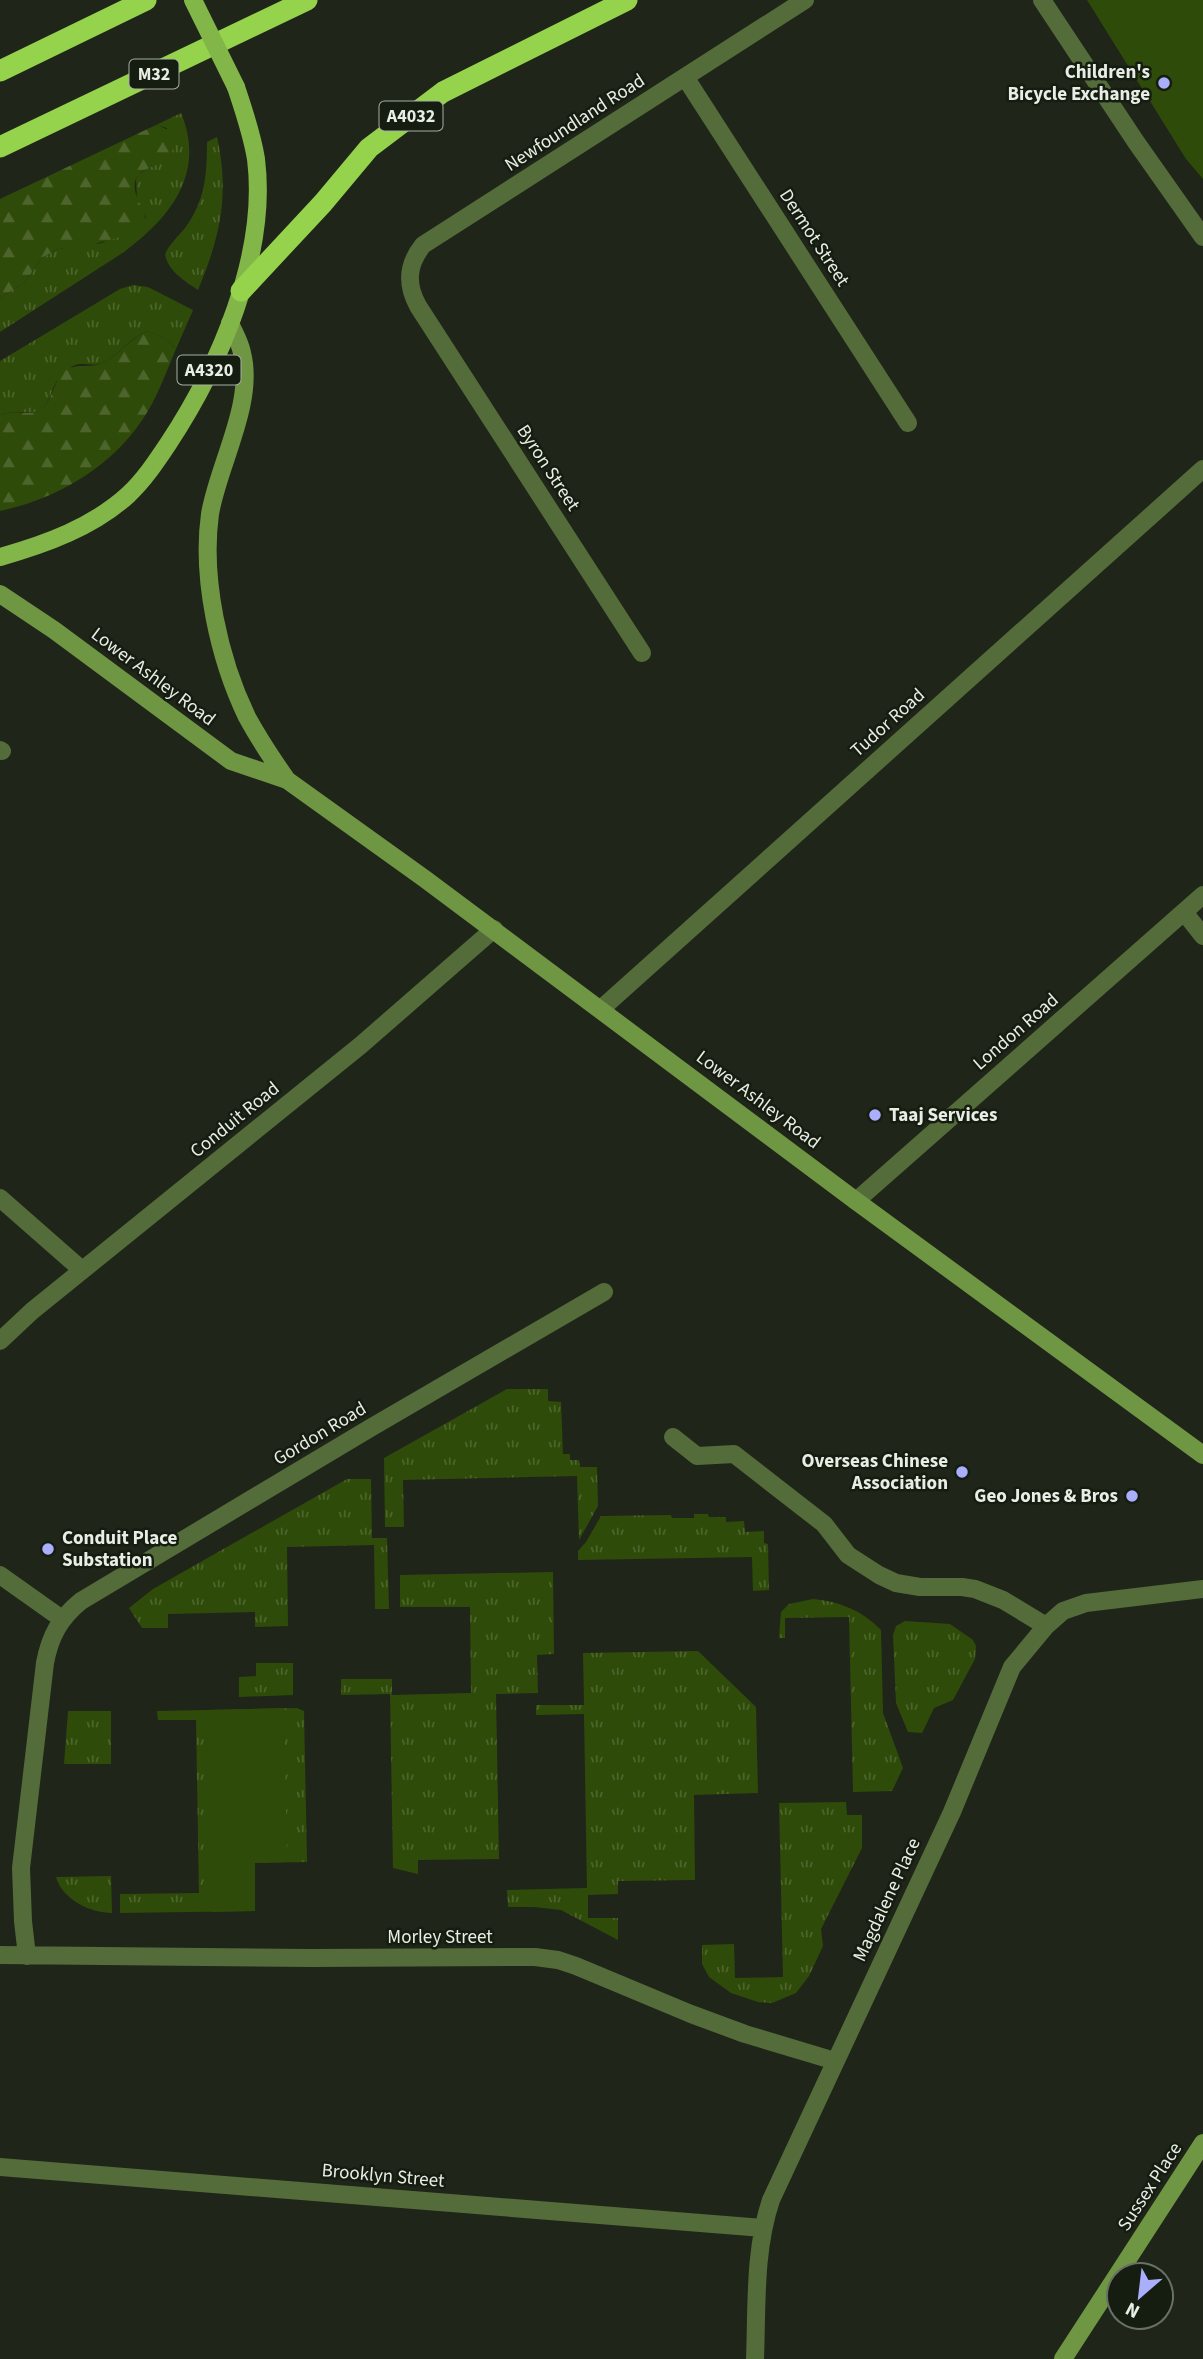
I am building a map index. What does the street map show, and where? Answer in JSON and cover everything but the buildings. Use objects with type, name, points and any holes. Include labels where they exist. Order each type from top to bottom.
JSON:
[{"type":"highway","points":[[0,71],[146,0]]},
{"type":"highway","name":"M32","points":[[0,148],[307,0]]},
{"type":"highway","name":"A4032","points":[[241,291],[323,203],[369,148],[411,116],[443,92],[627,0]]},
{"type":"main road","name":"A4320","points":[[0,557],[71,533],[113,508],[144,479],[178,429],[201,388],[230,323],[241,291],[254,230],[256,160],[249,125],[236,87],[193,0]]},
{"type":"main road","name":"Lower Ashley Road","points":[[230,323],[243,354],[244,375],[234,433],[211,512],[208,554],[211,590],[219,636],[235,690],[253,727],[286,780]]},
{"type":"main road","name":"Lower Ashley Road","points":[[0,594],[54,630],[231,761],[286,780],[494,929],[1203,1455]]},
{"type":"main road","name":"Sussex Place","points":[[1063,2359],[1203,2143]]},
{"type":"street","name":"Newfoundland Road","points":[[418,306],[411,293],[409,278],[413,261],[423,245],[805,0]]},
{"type":"street","points":[[1042,0],[1203,237]]},
{"type":"street","name":"Dermot Street","points":[[685,77],[908,423]]},
{"type":"street","name":"Byron Street","points":[[418,306],[642,653]]},
{"type":"street","name":"Tudor Road","points":[[601,1009],[1203,469]]},
{"type":"street","name":"London Road","points":[[856,1200],[1203,895]]},
{"type":"street","points":[[1184,912],[1203,936]]},
{"type":"street","name":"Conduit Road","points":[[0,1341],[82,1270],[361,1045],[494,929]]},
{"type":"street","points":[[0,1198],[82,1270]]},
{"type":"street","name":"Gordon Road","points":[[62,1619],[82,1601],[105,1587],[604,1292]]},
{"type":"street","points":[[673,1437],[697,1456],[734,1454],[824,1524],[848,1555],[879,1575],[896,1583],[920,1587],[975,1589],[1003,1600],[1046,1626]]},
{"type":"street","points":[[0,1575],[62,1619],[52,1633],[44,1663],[21,1868],[27,1956]]},
{"type":"street","name":"Magdalene Place","points":[[755,2359],[763,2228],[781,2176],[952,1812],[1012,1667],[1046,1626],[1063,1611],[1086,1603],[1203,1589]]},
{"type":"street","name":"Morley Street","points":[[0,1955],[536,1957],[567,1963],[745,2034],[835,2061]]},
{"type":"street","name":"Brooklyn Street","points":[[0,2167],[763,2228]]},
{"type":"green space","points":[[1087,0],[1203,0],[1203,179],[1186,159]]},
{"type":"green space","points":[[181,113],[188,135],[186,174],[180,192],[156,224],[124,252],[0,332],[0,298],[24,283],[43,257],[58,249],[102,243],[146,218],[137,200],[136,180],[138,175],[150,167],[167,128],[156,125]]},
{"type":"green space","points":[[156,125],[170,132],[173,147],[172,154],[166,161],[145,170],[135,182],[145,223],[128,235],[87,246],[58,249],[43,257],[24,283],[0,298],[0,199]]},
{"type":"green space","points":[[217,137],[223,178],[221,215],[212,252],[198,290],[174,271],[165,255],[197,208],[205,177],[207,142]]},
{"type":"green space","points":[[133,285],[148,287],[193,310],[176,349],[166,339],[147,331],[102,363],[75,365],[58,380],[42,409],[0,415],[0,361],[120,289]]},
{"type":"green space","points":[[147,331],[166,339],[176,349],[155,398],[127,439],[110,457],[70,485],[24,505],[0,511],[0,415],[38,411],[47,404],[57,381],[65,371],[102,363]]},
{"type":"green space","points":[[507,1389],[548,1389],[548,1401],[561,1402],[563,1454],[570,1454],[570,1460],[579,1460],[580,1467],[597,1467],[598,1506],[579,1540],[577,1476],[403,1480],[404,1527],[385,1527],[384,1458]]},
{"type":"green space","points":[[347,1479],[371,1479],[372,1538],[387,1538],[389,1609],[375,1609],[374,1545],[287,1547],[288,1626],[255,1627],[255,1612],[168,1614],[168,1628],[142,1628],[129,1608],[153,1589]]},
{"type":"green space","points":[[694,1514],[726,1517],[726,1522],[744,1521],[745,1532],[764,1531],[764,1543],[768,1544],[769,1590],[753,1591],[752,1557],[578,1560],[578,1551],[601,1516],[671,1515],[672,1518],[694,1518]]},
{"type":"green space","points":[[553,1572],[554,1654],[537,1655],[538,1693],[496,1694],[499,1859],[418,1860],[418,1874],[393,1868],[390,1694],[341,1695],[341,1679],[392,1679],[392,1695],[471,1693],[470,1607],[400,1607],[400,1575]]},
{"type":"green space","points":[[813,1599],[850,1608],[881,1630],[883,1713],[903,1768],[892,1791],[853,1792],[849,1617],[785,1618],[785,1638],[779,1638],[781,1612],[789,1604]]},
{"type":"green space","points":[[905,1621],[950,1624],[973,1640],[976,1646],[975,1659],[953,1700],[934,1708],[922,1733],[908,1732],[896,1703],[893,1635],[896,1626]]},
{"type":"green space","points":[[698,1651],[756,1707],[758,1793],[694,1795],[695,1880],[618,1881],[618,1894],[588,1895],[588,1918],[618,1918],[618,1940],[561,1910],[508,1907],[507,1890],[587,1888],[584,1714],[536,1715],[536,1705],[584,1705],[583,1653]]},
{"type":"green space","points":[[256,1663],[293,1663],[293,1695],[239,1697],[239,1677],[256,1676]]},
{"type":"green space","points":[[284,1708],[287,1862],[255,1863],[255,1911],[211,1912],[207,1710]]},
{"type":"green space","points":[[297,1708],[304,1711],[307,1862],[255,1863],[255,1911],[120,1913],[120,1894],[199,1893],[196,1720],[158,1720],[157,1711]]},
{"type":"green space","points":[[68,1711],[111,1711],[111,1764],[64,1764]]},
{"type":"green space","points":[[846,1802],[847,1815],[862,1815],[862,1848],[821,1929],[823,1946],[809,1976],[796,1993],[772,2003],[758,2002],[731,1993],[709,1977],[702,1964],[702,1945],[734,1944],[735,1978],[783,1977],[779,1803]]},
{"type":"green space","points":[[111,1876],[112,1913],[78,1903],[64,1892],[56,1877]]},
{"type":"place","name":"Children's Bicycle Exchange","points":[[1164,83]]},
{"type":"place","name":"Taaj Services","points":[[875,1115]]},
{"type":"place","name":"Overseas Chinese Association","points":[[962,1472]]},
{"type":"place","name":"Geo Jones & Bros","points":[[1132,1496]]},
{"type":"place","name":"Conduit Place Substation","points":[[48,1549]]}]
